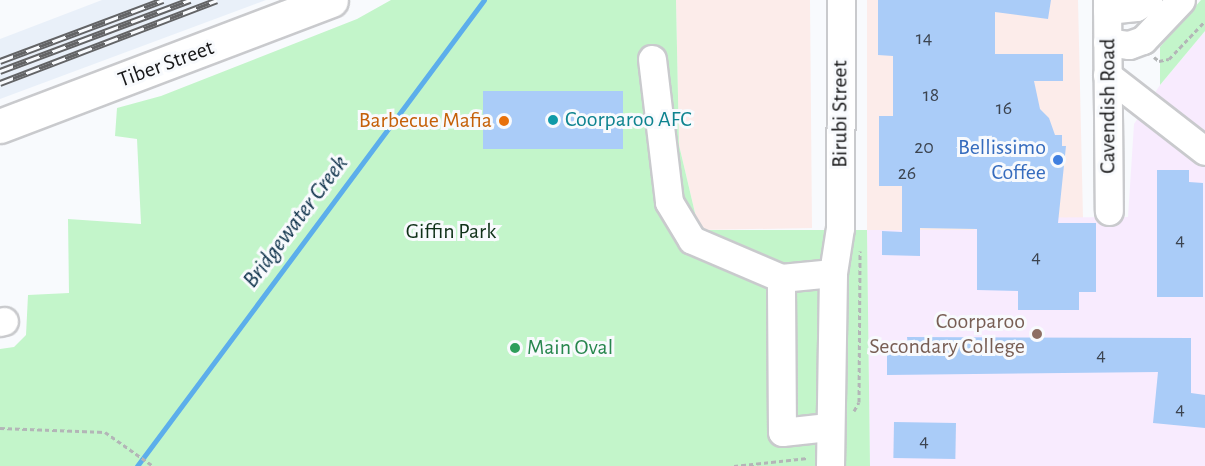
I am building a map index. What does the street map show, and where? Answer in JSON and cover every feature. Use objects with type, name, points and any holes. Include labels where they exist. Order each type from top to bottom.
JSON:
[{"type":"main road","name":"Tiber Street","points":[[0,126],[331,0]]},
{"type":"street","name":"Birubi Street","points":[[830,466],[828,427],[833,273],[840,228],[840,0]]},
{"type":"street","points":[[1107,5],[1136,8],[1148,0]]},
{"type":"street","points":[[1107,42],[1129,45],[1143,40],[1181,0]]},
{"type":"street","name":"Cavendish Road","points":[[1107,5],[1109,211]]},
{"type":"street","points":[[652,59],[669,202],[692,240],[781,278],[833,273]]},
{"type":"street","points":[[1107,75],[1205,151]]},
{"type":"street","points":[[781,278],[782,432],[828,427]]},
{"type":"path","points":[[0,428],[105,432],[153,466]]},
{"type":"shaded area","points":[[102,0],[266,0],[0,99],[0,39]]},
{"type":"shaded area","points":[[676,0],[810,0],[812,228],[699,230],[679,145]]},
{"type":"shaded area","points":[[867,0],[1078,0],[1083,218],[975,218],[974,230],[867,230]]},
{"type":"shaded area","name":"Coorparoo Secondary College","points":[[1205,31],[1205,466],[870,466],[867,230],[974,230],[974,218],[1128,217],[1134,124],[1160,85]]},
{"type":"green space","name":"Giffin Park","points":[[391,0],[676,0],[679,145],[699,230],[867,230],[870,466],[0,466],[0,349],[14,347],[26,335],[28,295],[69,293],[68,219],[141,224],[137,139],[115,136],[117,108],[161,96],[357,19]]},
{"type":"green space","points":[[1201,0],[1205,0],[1205,31],[1160,85],[1160,47]]},
{"type":"building","points":[[878,0],[1051,0],[1048,19],[995,12],[995,54],[1063,54],[1063,81],[1034,81],[1040,109],[1049,118],[1055,135],[1062,135],[1062,146],[1066,146],[1058,223],[1096,223],[1096,292],[1079,292],[1079,310],[1018,310],[1018,291],[977,290],[977,229],[920,228],[920,256],[882,255],[882,231],[902,232],[902,186],[879,186],[879,116],[893,116],[893,56],[878,55]]},
{"type":"building","name":"Coorparoo AFC","points":[[483,91],[623,91],[623,149],[483,149]]},
{"type":"building","points":[[1157,170],[1189,170],[1189,182],[1203,183],[1203,297],[1157,297]]},
{"type":"building","points":[[907,337],[1191,338],[1191,393],[1205,395],[1205,428],[1153,423],[1158,372],[887,375],[887,346],[908,346]]},
{"type":"building","points":[[894,422],[956,423],[955,459],[893,458]]},
{"type":"waterway","name":"Bridgewater Creek","points":[[137,466],[484,0]]},
{"type":"railway","points":[[0,61],[163,0]]},
{"type":"railway","points":[[0,71],[190,0]]},
{"type":"railway","points":[[0,83],[217,0]]},
{"type":"place","name":"Coorparoo AFC","points":[[553,120]]},
{"type":"place","name":"Barbecue Mafia","points":[[504,121]]},
{"type":"place","name":"Bellissimo Coffee","points":[[1058,160]]},
{"type":"place","name":"Coorparoo Secondary College","points":[[1037,334]]},
{"type":"place","name":"Main Oval","points":[[515,348]]}]
